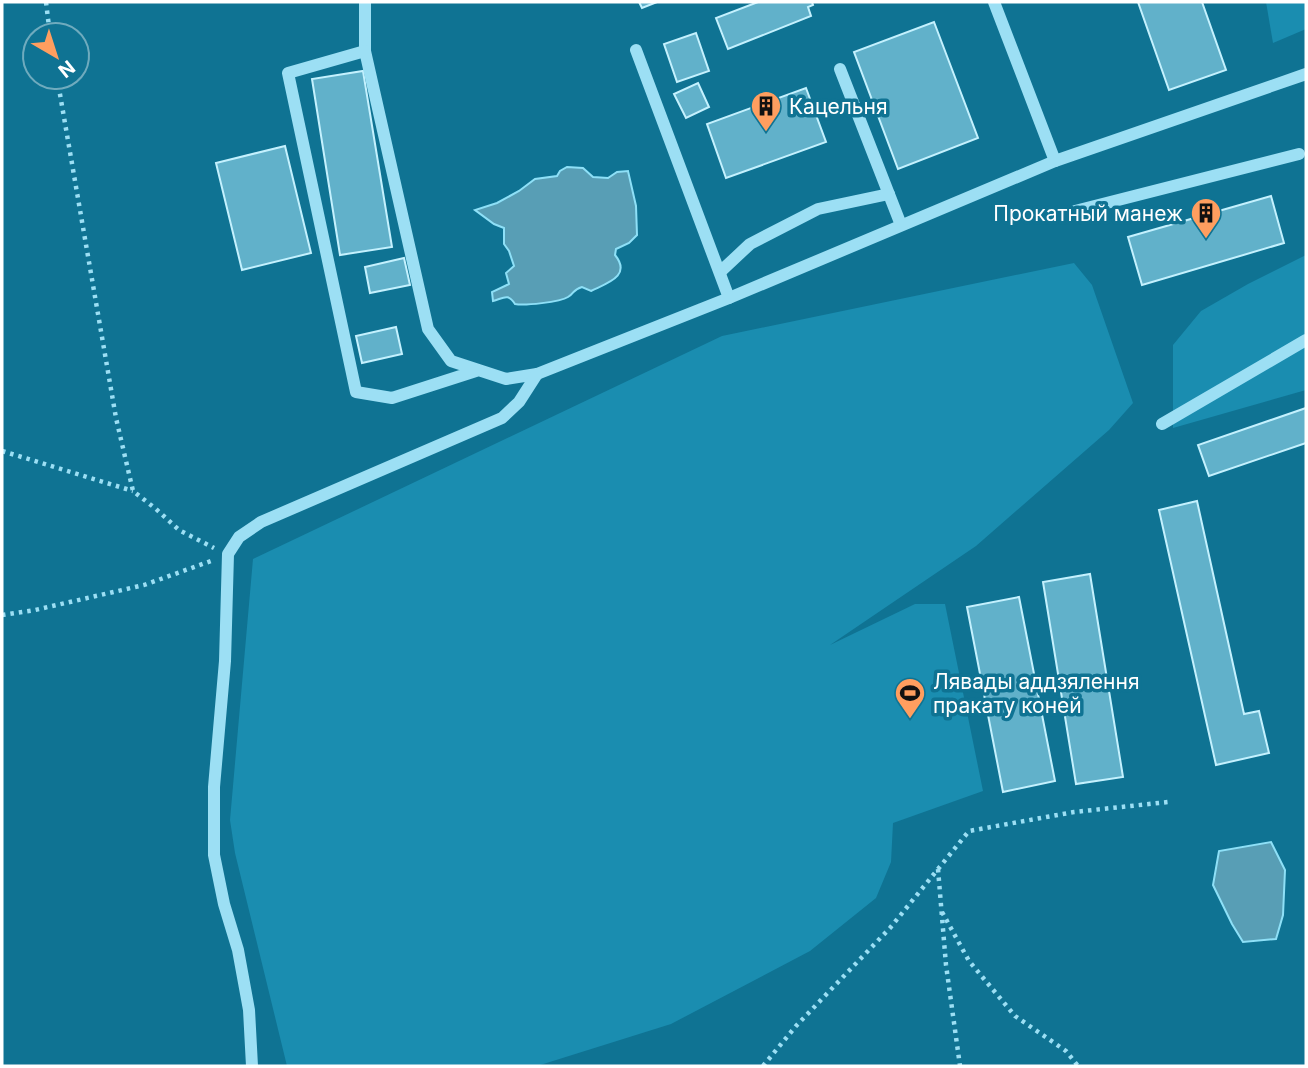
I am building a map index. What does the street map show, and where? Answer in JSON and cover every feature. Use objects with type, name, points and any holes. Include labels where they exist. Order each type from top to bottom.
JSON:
[{"type":"street","points":[[365,2],[365,51],[428,329],[451,361],[506,379],[537,374],[729,298],[1055,161],[1306,74]]},
{"type":"street","points":[[994,2],[1055,161]]},
{"type":"street","points":[[636,50],[729,298]]},
{"type":"street","points":[[365,51],[288,73],[356,392],[392,398],[479,370]]},
{"type":"street","points":[[840,69],[901,225]]},
{"type":"street","points":[[1075,211],[1299,154]]},
{"type":"street","points":[[720,272],[750,244],[818,209],[889,194]]},
{"type":"street","points":[[1162,424],[1306,340]]},
{"type":"street","points":[[252,1066],[250,1010],[214,855],[214,787],[225,661],[228,554],[239,537],[261,522],[502,418],[519,402],[537,374]]},
{"type":"path","points":[[46,2],[48,21]]},
{"type":"path","points":[[59,91],[116,418],[133,491]]},
{"type":"path","points":[[2,451],[133,491],[179,530],[228,554]]},
{"type":"path","points":[[2,615],[36,610],[144,585],[228,554]]},
{"type":"path","points":[[763,1066],[796,1026],[890,928],[969,831],[1074,812],[1168,802]]},
{"type":"path","points":[[938,869],[946,965],[960,1066]]},
{"type":"path","points":[[942,912],[969,961],[1015,1016],[1066,1051],[1078,1066]]},
{"type":"shaded area","points":[[1266,2],[1306,2],[1306,29],[1273,43]]},
{"type":"shaded area","points":[[567,167],[583,168],[593,177],[608,178],[617,172],[628,171],[636,206],[637,235],[629,243],[616,249],[615,255],[621,268],[619,274],[610,282],[591,291],[582,287],[568,297],[558,300],[515,304],[508,297],[493,301],[492,292],[509,284],[506,273],[514,266],[504,244],[504,228],[475,210],[497,203],[535,179],[557,176]]},
{"type":"shaded area","points":[[1306,255],[1306,390],[1173,428],[1173,345],[1201,311]]},
{"type":"shaded area","points":[[1074,263],[1092,285],[1133,403],[1109,430],[976,546],[830,645],[915,604],[945,604],[983,791],[893,823],[891,862],[876,898],[810,951],[671,1024],[537,1066],[287,1066],[235,853],[230,820],[253,559],[722,336]]},
{"type":"shaded area","points":[[1271,842],[1285,870],[1283,915],[1276,939],[1243,942],[1213,885],[1219,851]]},
{"type":"building","points":[[639,2],[657,2],[642,8]]},
{"type":"building","points":[[758,2],[812,2],[813,5],[808,7],[811,16],[728,49],[716,18]]},
{"type":"building","points":[[1138,2],[1202,2],[1226,70],[1169,90]]},
{"type":"building","points":[[934,22],[978,138],[898,169],[854,52]]},
{"type":"building","points":[[696,33],[709,71],[677,82],[664,44]]},
{"type":"building","points":[[363,71],[392,247],[340,255],[312,79]]},
{"type":"building","points":[[698,83],[709,107],[686,118],[674,94]]},
{"type":"building","name":"Кацельня","points":[[806,88],[826,142],[726,178],[707,124]]},
{"type":"building","points":[[285,146],[311,253],[242,270],[216,163]]},
{"type":"building","name":"Прокатный манеж","points":[[1271,196],[1284,243],[1142,285],[1128,237]]},
{"type":"building","points":[[404,258],[410,285],[370,293],[365,267]]},
{"type":"building","points":[[396,327],[402,354],[362,363],[356,336]]},
{"type":"building","points":[[1306,408],[1306,443],[1209,476],[1198,445]]},
{"type":"building","points":[[1197,501],[1244,714],[1259,711],[1269,753],[1216,765],[1159,510]]},
{"type":"building","points":[[1090,574],[1123,777],[1076,784],[1043,582]]},
{"type":"building","points":[[1019,597],[1055,781],[1003,792],[967,607]]},
{"type":"place","name":"Кацельня","points":[[766,133]]},
{"type":"place","name":"Прокатный манеж","points":[[1206,240]]},
{"type":"place","name":"Лявады аддзялення пракату коней","points":[[910,720]]}]
